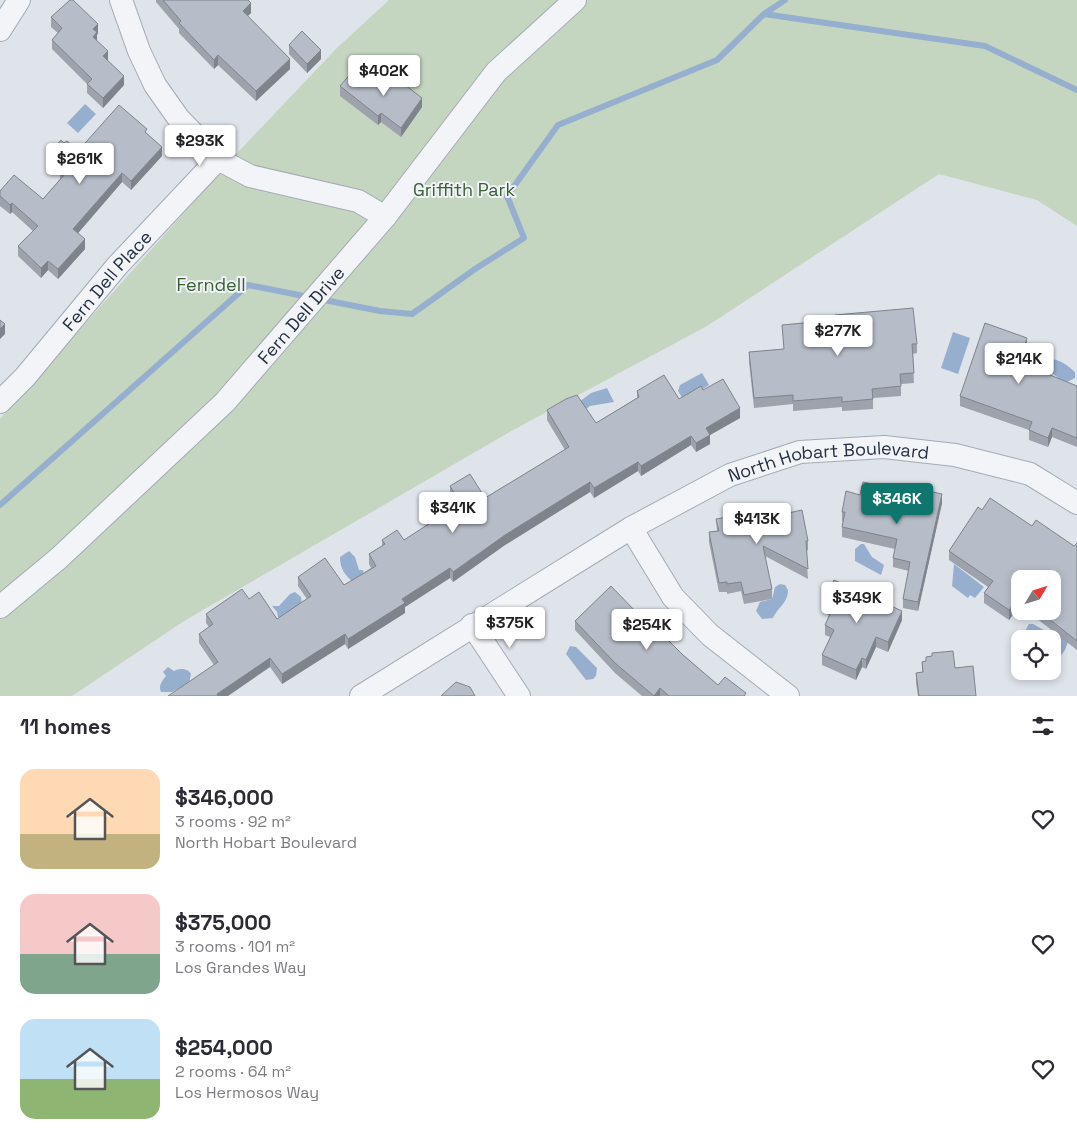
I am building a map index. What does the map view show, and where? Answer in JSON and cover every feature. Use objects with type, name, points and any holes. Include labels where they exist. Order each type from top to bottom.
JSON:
[{"type":"street","points":[[0,30],[19,0]]},
{"type":"street","points":[[121,0],[139,51],[155,85],[179,118],[218,159],[250,176],[358,202],[385,217]]},
{"type":"street","name":"Fern Dell Drive","points":[[0,607],[59,558],[225,402],[385,217],[496,72],[575,0]]},
{"type":"street","name":"Fern Dell Place","points":[[0,402],[25,377],[117,266],[218,159]]},
{"type":"street","name":"North Hobart Boulevard","points":[[361,696],[472,625],[631,528],[730,476],[800,452],[884,447],[955,455],[1030,474],[1077,503]]},
{"type":"street","points":[[631,528],[674,597],[710,635],[788,696]]},
{"type":"street","points":[[472,625],[519,696]]},
{"type":"green space","name":"Griffith Park","points":[[389,0],[1077,0],[1077,226],[1037,200],[939,174],[707,326],[513,430],[184,621],[72,696],[0,696],[0,419],[241,149],[337,48]]},
{"type":"water","points":[[85,104],[96,114],[78,133],[67,123]]},
{"type":"water","points":[[953,332],[970,338],[958,374],[941,368]]},
{"type":"water","points":[[1049,359],[1060,361],[1066,365],[1075,372],[1075,378],[1065,383],[1044,367]]},
{"type":"water","points":[[702,373],[709,385],[684,401],[678,391],[680,385]]},
{"type":"water","points":[[607,388],[614,402],[590,406],[585,410],[579,402],[591,393]]},
{"type":"water","points":[[864,544],[872,557],[884,565],[881,575],[855,561],[855,549]]},
{"type":"water","points":[[349,551],[355,557],[359,570],[363,570],[364,578],[353,582],[344,571],[340,561],[340,557]]},
{"type":"water","points":[[954,564],[984,587],[975,598],[970,595],[968,598],[952,586]]},
{"type":"water","points":[[780,584],[785,585],[788,590],[785,602],[773,618],[762,619],[756,611],[760,602],[772,599],[775,587]]},
{"type":"water","points":[[295,592],[301,597],[302,604],[283,618],[278,617],[277,612],[272,606],[279,606],[290,594]]},
{"type":"water","points":[[1029,624],[1033,624],[1044,630],[1026,630]]},
{"type":"water","points":[[1061,637],[1068,642],[1061,656]]},
{"type":"water","points":[[570,646],[576,647],[597,668],[596,676],[593,679],[586,680],[566,654]]},
{"type":"water","points":[[168,667],[174,671],[181,669],[188,671],[191,674],[189,683],[172,692],[161,692],[160,686],[166,676],[163,672]]},
{"type":"building","points":[[70,0],[73,0],[98,24],[93,29],[97,32],[93,37],[108,51],[103,56],[124,76],[103,98],[87,84],[92,79],[52,40],[62,28],[51,17]]},
{"type":"building","points":[[163,0],[248,0],[251,3],[243,11],[290,59],[256,91],[218,55],[214,60],[179,23],[181,21]]},
{"type":"building","points":[[302,31],[321,50],[307,64],[289,45]]},
{"type":"building","points":[[353,71],[369,84],[371,80],[382,88],[392,75],[422,98],[401,128],[381,113],[378,116],[340,86]]},
{"type":"building","points":[[119,105],[147,129],[145,132],[162,147],[131,181],[122,173],[73,229],[85,239],[58,269],[48,261],[41,268],[18,246],[38,226],[12,203],[10,205],[0,196],[0,191],[14,175],[43,199],[65,174],[60,170],[62,167],[48,155],[61,140],[64,143],[67,141],[78,151]]},
{"type":"building","points":[[913,308],[917,344],[912,344],[914,373],[900,374],[901,386],[872,389],[873,399],[842,402],[842,397],[793,401],[793,395],[754,398],[749,352],[784,349],[782,325],[836,320],[835,315]]},
{"type":"building","points":[[0,320],[5,324],[0,329]]},
{"type":"building","points":[[985,323],[1027,338],[1022,354],[1028,366],[1077,386],[1077,438],[1052,428],[1048,438],[1029,430],[1032,422],[960,396]]},
{"type":"building","points":[[664,375],[679,399],[701,386],[703,390],[723,379],[740,408],[706,428],[710,435],[696,443],[691,436],[641,466],[638,462],[594,488],[590,482],[505,535],[453,572],[450,568],[402,599],[405,603],[348,639],[345,634],[282,674],[270,658],[217,694],[218,696],[168,696],[218,662],[199,634],[213,624],[206,614],[242,589],[249,599],[259,592],[277,619],[311,596],[298,577],[325,558],[344,585],[376,566],[369,554],[385,544],[382,540],[397,530],[404,540],[441,516],[439,514],[459,501],[450,486],[470,474],[485,498],[569,447],[547,410],[577,395],[596,423],[639,397],[637,391]]},
{"type":"building","points":[[863,482],[914,493],[915,488],[942,494],[918,602],[903,599],[910,562],[893,558],[897,539],[842,527],[845,512],[842,512],[846,491],[860,495]]},
{"type":"building","points":[[990,498],[1032,526],[1036,520],[1074,546],[1077,543],[1077,641],[1050,620],[1061,620],[1061,570],[1011,570],[1011,607],[1009,610],[984,593],[993,581],[949,551],[978,507],[982,510]]},
{"type":"building","points":[[764,506],[765,510],[783,507],[784,514],[802,510],[808,541],[806,541],[808,569],[763,546],[772,589],[744,595],[741,582],[719,583],[709,532],[719,531],[716,519],[732,516],[731,512]]},
{"type":"building","points":[[834,580],[902,611],[888,642],[876,637],[866,660],[862,658],[856,670],[822,655],[834,630],[825,625],[833,608],[825,604]]},
{"type":"building","points":[[611,586],[638,614],[640,612],[683,655],[718,685],[725,677],[746,693],[744,696],[669,696],[660,688],[654,696],[615,663],[575,621]]},
{"type":"building","points":[[953,651],[955,668],[973,666],[976,696],[919,696],[916,673],[923,672],[922,662],[926,661],[926,657],[932,656],[932,653]]},
{"type":"building","points":[[456,682],[470,687],[475,696],[441,696]]},
{"type":"waterway","points":[[319,299],[380,311],[412,314],[475,269],[524,238],[507,196],[558,125],[717,60],[764,14],[785,0]]},
{"type":"waterway","points":[[764,14],[985,46],[1077,90]]},
{"type":"waterway","points":[[0,505],[248,285],[309,297]]},
{"type":"park label","name":"Ferndell","points":[[211,284]]}]
